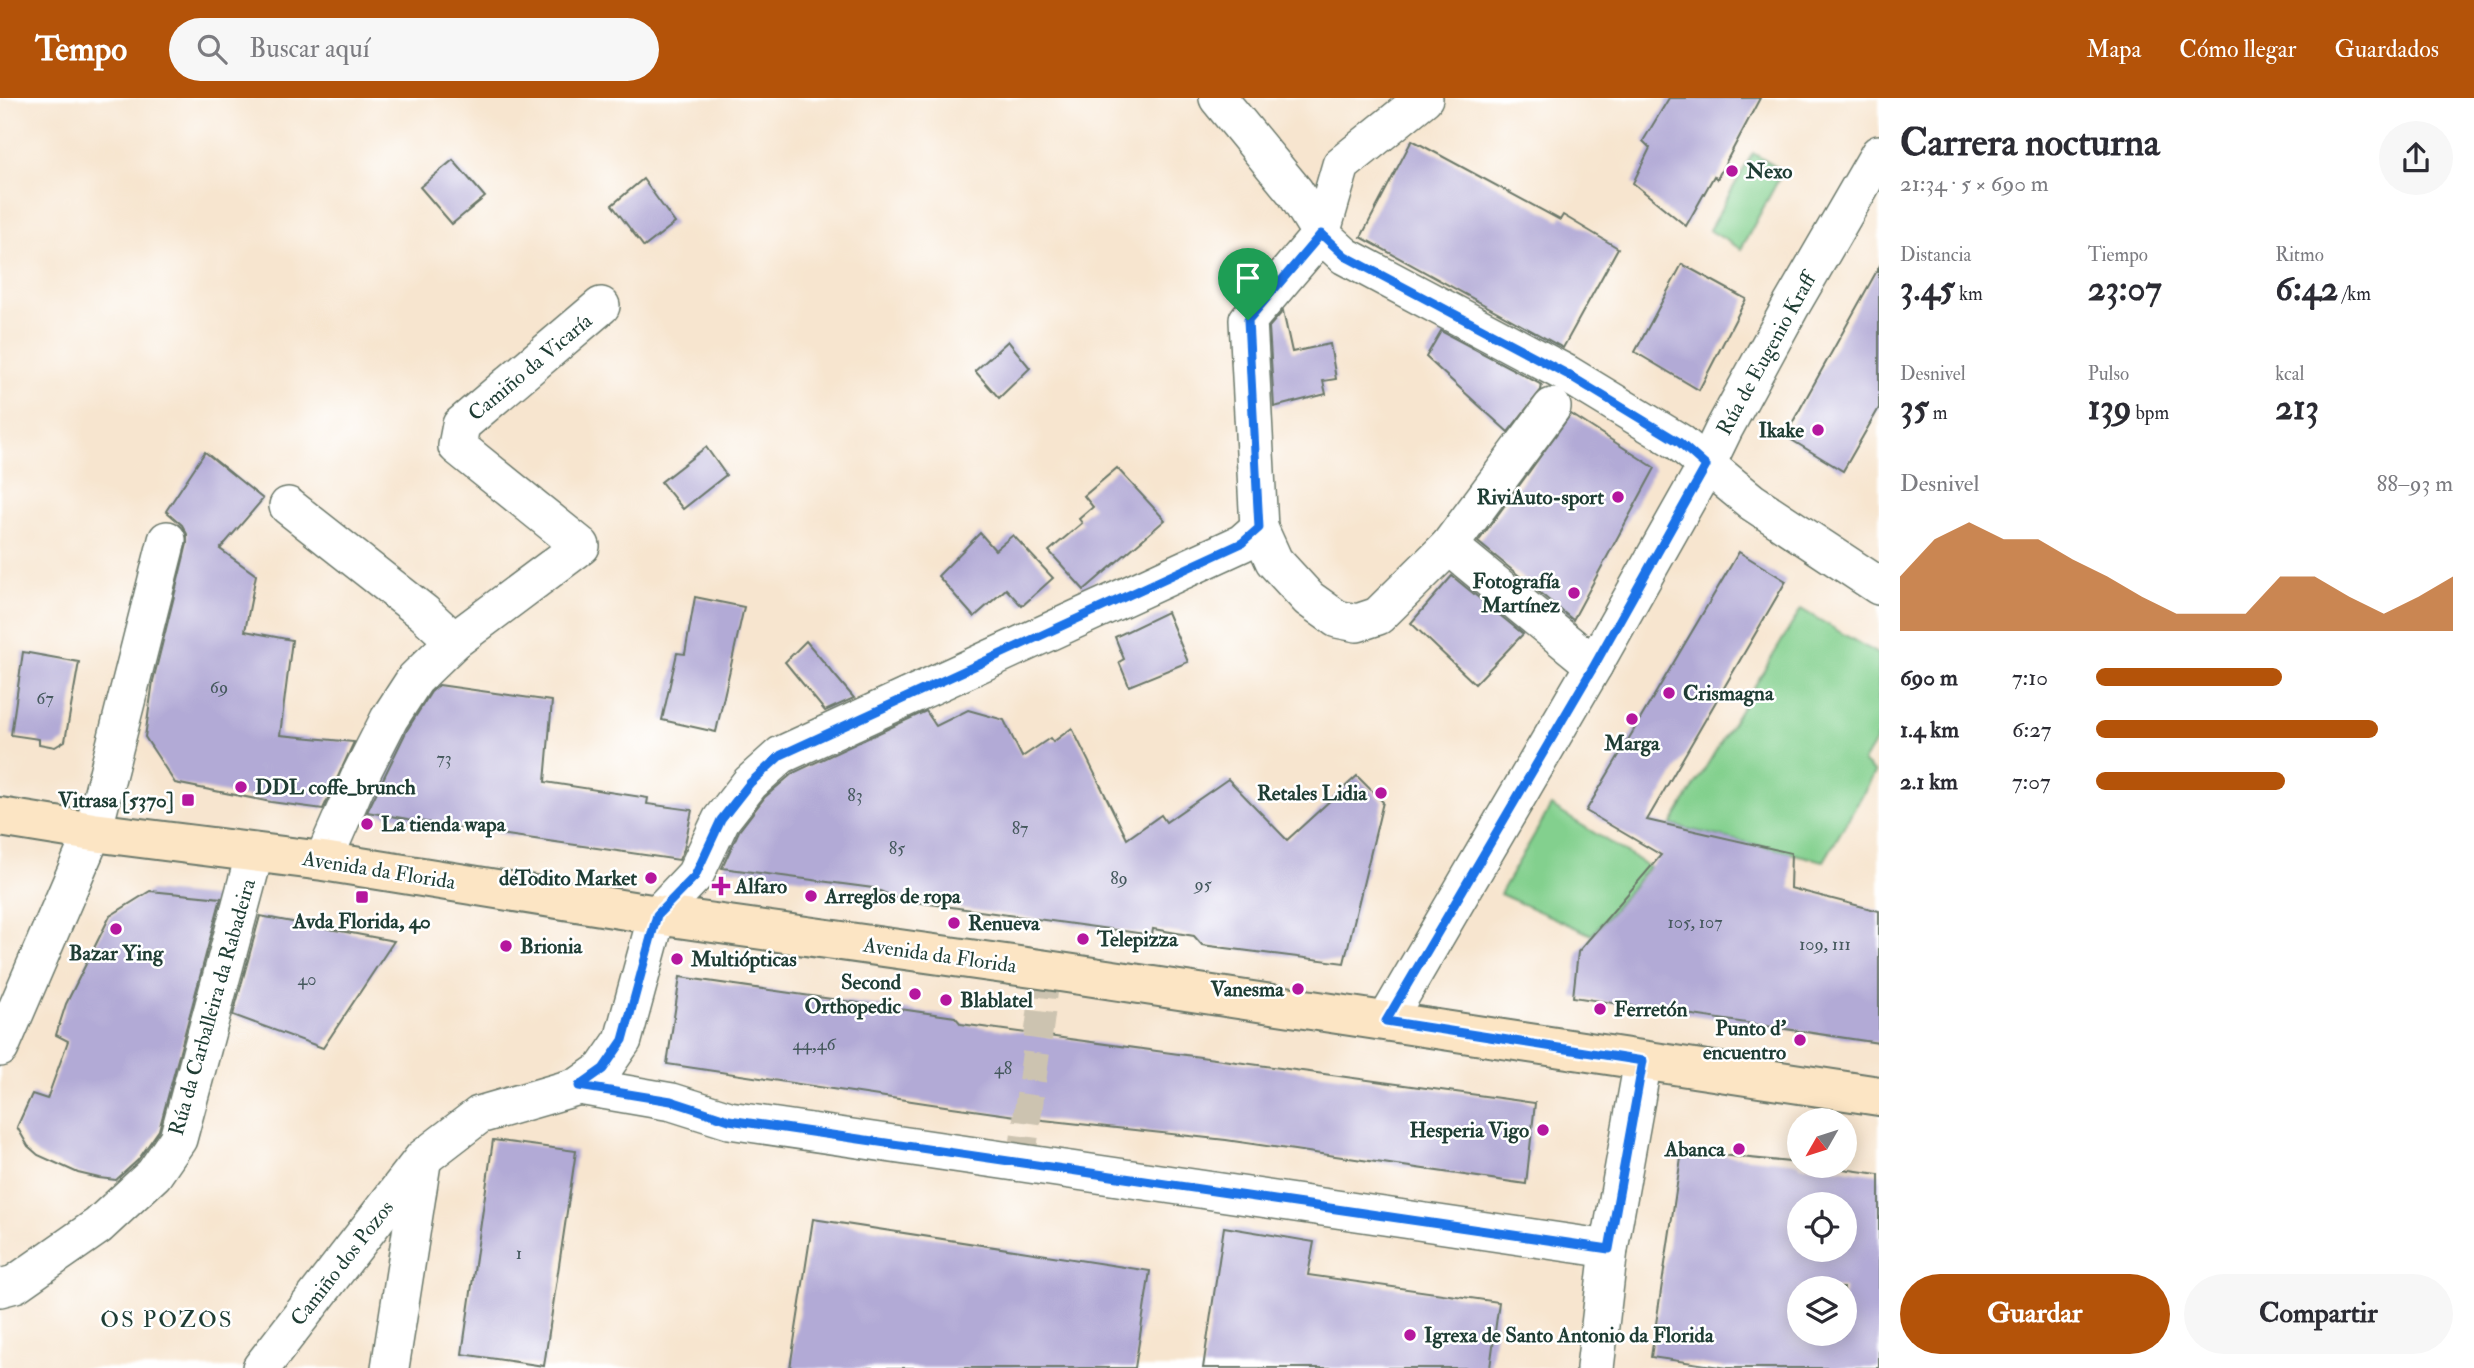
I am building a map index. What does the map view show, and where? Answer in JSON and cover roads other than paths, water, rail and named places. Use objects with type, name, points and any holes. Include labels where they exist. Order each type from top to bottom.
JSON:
[{"type":"main road","name":"Avenida da Florida","points":[[0,817],[93,832],[323,861],[657,915],[1879,1096]]},
{"type":"street","points":[[1218,98],[1296,192],[1321,234],[1345,256],[1567,374],[1679,442],[1752,502],[1879,586]]},
{"type":"street","points":[[1424,98],[1341,165],[1321,234],[1248,320],[1259,528],[1274,561],[1309,599],[1337,619],[1357,623],[1378,617],[1449,546],[1552,407]]},
{"type":"street","name":"Rúa de Eugenio Kraff","points":[[1386,1021],[1594,666],[1706,466],[1791,306],[1879,154]]},
{"type":"street","name":"Camiño da Vicaría","points":[[323,861],[361,774],[389,719],[415,680],[454,641],[581,546],[457,446],[461,425],[601,306]]},
{"type":"street","points":[[288,506],[424,612],[454,641]]},
{"type":"street","points":[[579,1086],[603,1069],[623,1040],[657,915],[695,876],[721,820],[750,783],[781,755],[1242,543],[1259,528]]},
{"type":"street","points":[[0,1048],[93,832],[167,540]]},
{"type":"street","points":[[1449,546],[1594,666]]},
{"type":"street","name":"Rúa da Carballeira da Rabadeira","points":[[0,1288],[15,1284],[98,1226],[153,1174],[178,1139],[255,852]]},
{"type":"street","points":[[1595,1368],[1609,1249],[1643,1061]]},
{"type":"street","points":[[579,1086],[671,1101],[729,1120],[1609,1249]]},
{"type":"street","name":"Camiño dos Pozos","points":[[261,1368],[423,1158],[479,1115],[579,1086]]},
{"type":"street","points":[[390,1368],[423,1158]]},
{"type":"tunnel","points":[[1021,1164],[1047,970]]},
{"type":"place","name":"Nexo","points":[[1732,171]]},
{"type":"place","name":"Ikake","points":[[1818,430]]},
{"type":"place","name":"RiviAuto-sport","points":[[1618,497]]},
{"type":"place","name":"Fotografía Martínez","points":[[1574,593]]},
{"type":"place","name":"Crismagna","points":[[1669,693]]},
{"type":"place","name":"Marga","points":[[1632,719]]},
{"type":"place","name":"DDL coffe_brunch","points":[[241,787]]},
{"type":"place","name":"Retales Lidia","points":[[1381,793]]},
{"type":"place","name":"Vitrasa [5370]","points":[[188,800]]},
{"type":"place","name":"La tienda wapa","points":[[367,824]]},
{"type":"place","name":"deTodito Market","points":[[651,878]]},
{"type":"place","name":"Alfaro","points":[[721,886]]},
{"type":"place","name":"Arreglos de ropa","points":[[811,896]]},
{"type":"place","name":"Avda Florida, 40","points":[[362,897]]},
{"type":"place","name":"Renueva","points":[[954,923]]},
{"type":"place","name":"Bazar Ying","points":[[116,929]]},
{"type":"place","name":"Telepizza","points":[[1083,939]]},
{"type":"place","name":"Brionia","points":[[506,946]]},
{"type":"place","name":"Multiópticas","points":[[677,959]]},
{"type":"place","name":"Vanesma","points":[[1298,989]]},
{"type":"place","name":"Second Orthopedic","points":[[915,994]]},
{"type":"place","name":"Blablatel","points":[[946,1000]]},
{"type":"place","name":"Ferretón","points":[[1600,1009]]},
{"type":"place","name":"Punto d' encuentro","points":[[1800,1040]]},
{"type":"place","name":"Hesperia Vigo","points":[[1543,1130]]},
{"type":"place","name":"Abanca","points":[[1739,1149]]},
{"type":"place","name":"Igrexa de Santo Antonio da Florida","points":[[1410,1335]]},
{"type":"district","name":"OS POZOS","points":[[167,1319]]}]
